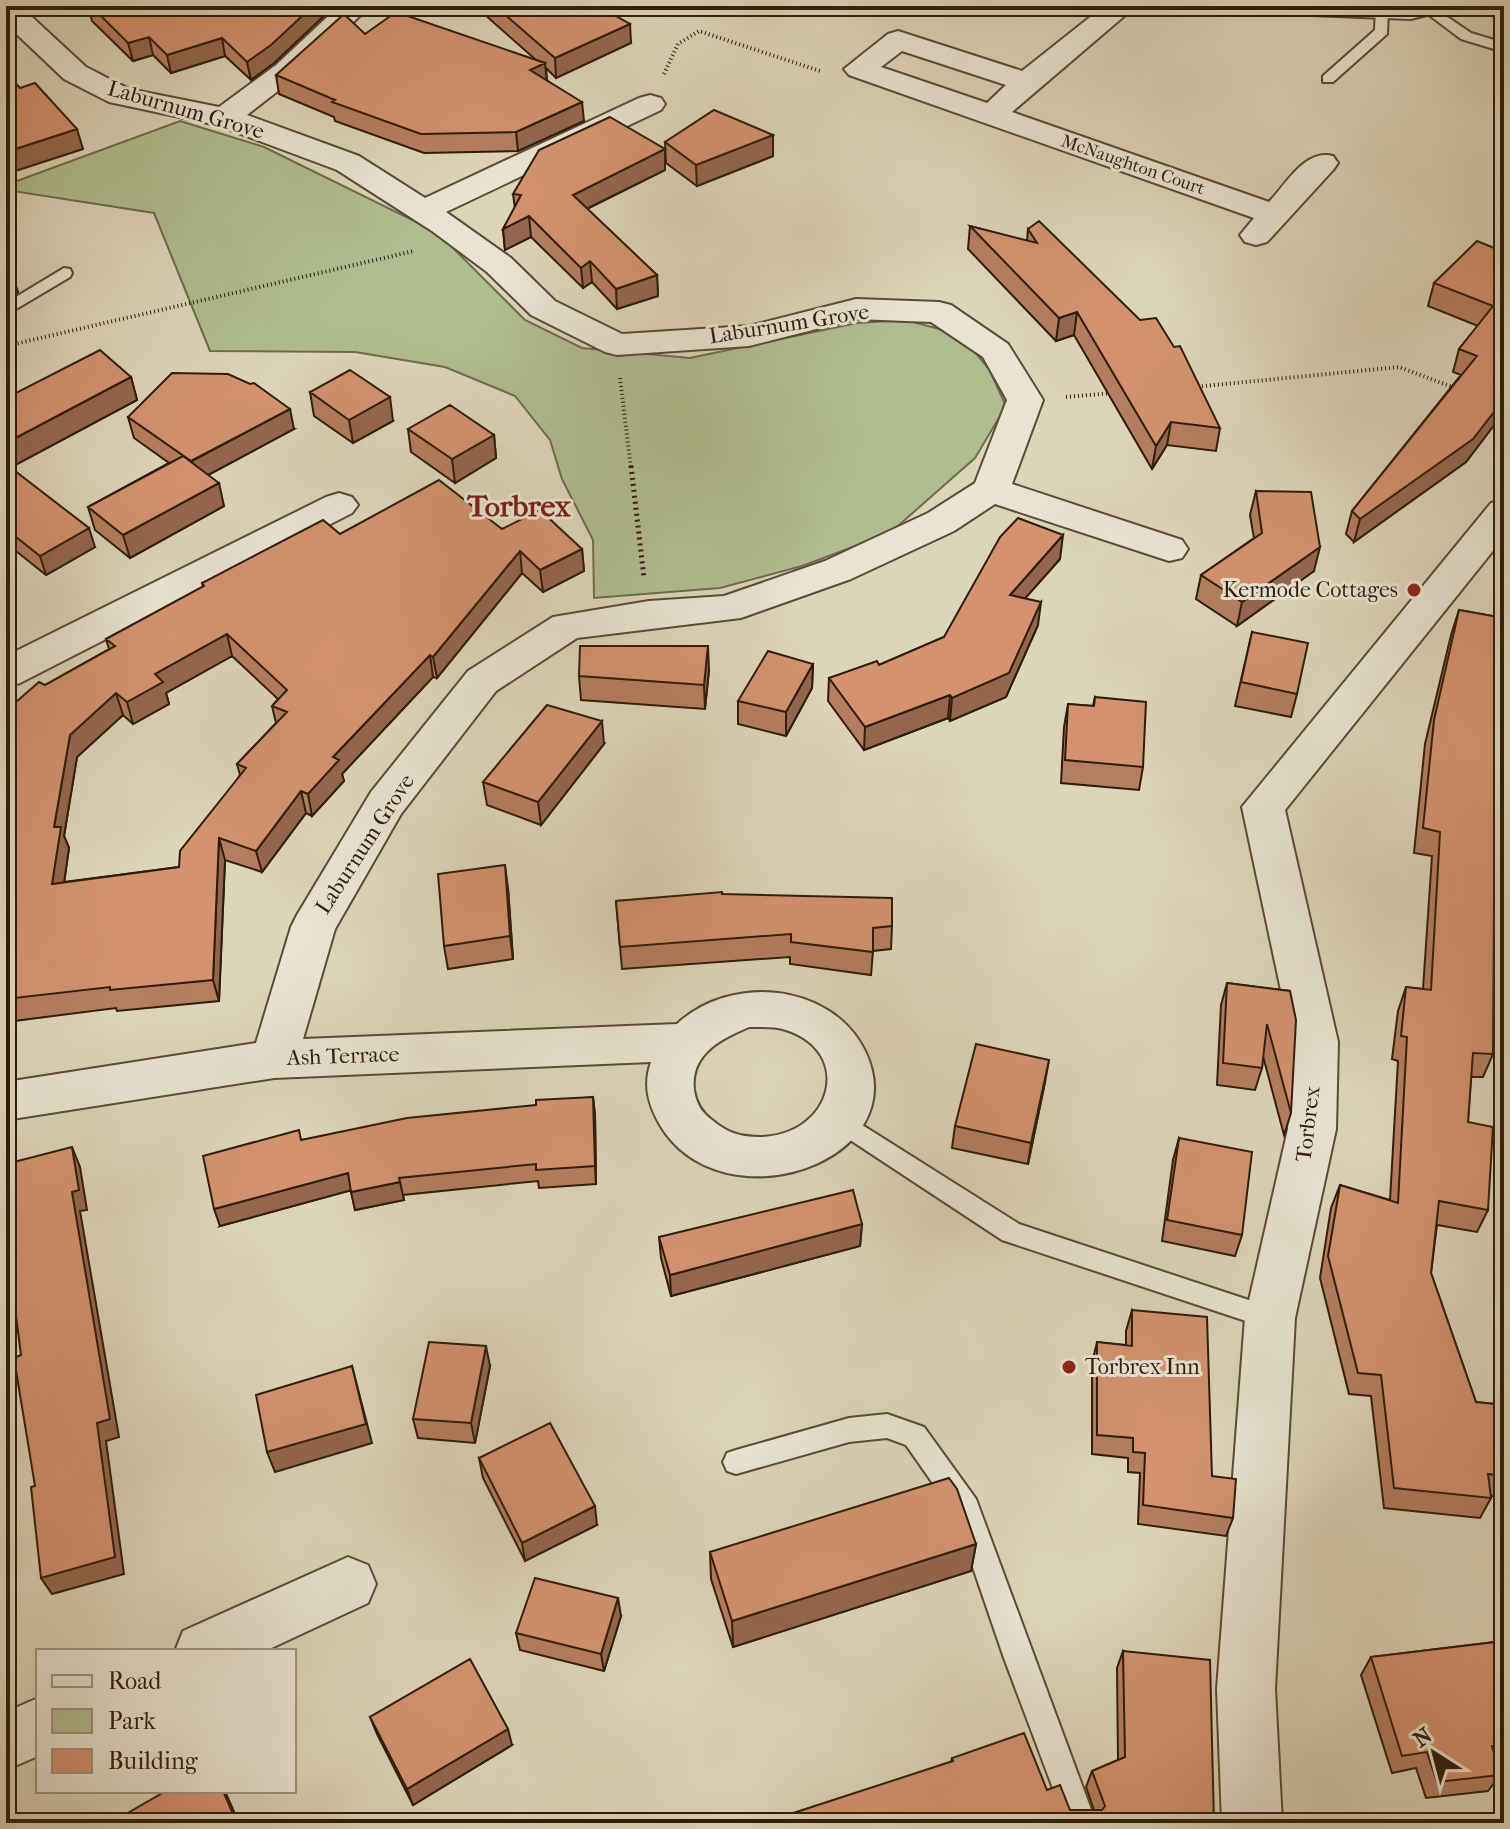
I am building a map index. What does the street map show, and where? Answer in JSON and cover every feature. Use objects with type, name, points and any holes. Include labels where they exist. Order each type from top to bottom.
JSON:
[{"type":"street","points":[[225,117],[286,71],[356,6]]},
{"type":"street","points":[[992,115],[1026,82],[1122,6]]},
{"type":"street","points":[[1311,6],[1426,7]]},
{"type":"street","name":"Laburnum Grove","points":[[6,8],[75,73],[120,96],[225,117],[348,163],[499,265],[543,308],[617,345],[749,336],[856,309],[939,312],[996,351],[1025,400]]},
{"type":"street","points":[[859,69],[898,40],[1026,82]]},
{"type":"street","name":"McNaughton Court","points":[[859,69],[992,115],[1265,224],[1322,163]]},
{"type":"street","points":[[423,211],[650,104]]},
{"type":"street","points":[[1025,400],[991,490],[1169,549]]},
{"type":"street","name":"Laburnum Grove","points":[[274,1059],[313,927],[386,803],[482,681],[567,626],[649,614],[727,609],[838,570],[941,522],[991,490]]},
{"type":"street","points":[[6,673],[339,505]]},
{"type":"street","name":"Torbrex","points":[[1252,1823],[1246,1689],[1270,1318],[1312,1129],[1315,1042],[1263,807],[1504,512]]},
{"type":"street","points":[[746,1009],[772,1009],[796,1014],[818,1025],[836,1040],[848,1059],[852,1079],[850,1101],[840,1121],[821,1140],[809,1146],[768,1158],[738,1156],[711,1147],[689,1131],[674,1110],[668,1086],[671,1063],[683,1042],[700,1026],[722,1015],[746,1009]]},
{"type":"street","name":"Ash Terrace","points":[[6,1101],[274,1059],[683,1042]]},
{"type":"street","points":[[207,1649],[348,1584]]},
{"type":"street","points":[[6,1741],[36,1728]]},
{"type":"lane","points":[[1426,7],[1466,36],[1504,48]]},
{"type":"lane","points":[[1328,79],[1382,31],[1381,9]]},
{"type":"lane","points":[[6,310],[64,273]]},
{"type":"lane","points":[[840,1121],[1011,1232],[1270,1318]]},
{"type":"lane","points":[[736,1462],[849,1430],[887,1426],[915,1436],[966,1508],[1018,1658],[1081,1823]]},
{"type":"path","points":[[650,104],[678,44],[699,31],[814,71],[859,69]]},
{"type":"path","points":[[6,346],[463,240]]},
{"type":"path","points":[[617,345],[649,614]]},
{"type":"path","points":[[1191,387],[1399,367],[1465,392]]},
{"type":"path","points":[[1025,400],[1116,393]]},
{"type":"green space","points":[[180,121],[264,147],[437,232],[525,320],[582,348],[690,358],[857,323],[906,320],[961,335],[989,369],[1006,406],[975,458],[890,533],[802,566],[720,588],[594,598],[593,540],[562,479],[550,440],[515,396],[445,367],[355,352],[210,351],[154,213],[6,190],[6,185]]},
{"type":"building","points":[[91,6],[313,6],[271,45],[247,62],[222,38],[167,55],[149,37],[128,43]]},
{"type":"building","points":[[495,6],[598,6],[630,24],[555,58]]},
{"type":"building","points":[[396,12],[545,63],[530,70],[582,102],[516,132],[421,134],[332,102],[335,100],[276,75],[344,14],[365,34]]},
{"type":"building","points":[[6,73],[20,88],[35,83],[77,129],[6,152]]},
{"type":"building","points":[[714,110],[773,135],[696,165],[665,142]]},
{"type":"building","points":[[610,117],[665,149],[573,195],[657,275],[616,289],[590,261],[581,268],[529,216],[503,229],[521,195],[513,194],[539,150]]},
{"type":"building","points":[[1039,221],[1140,320],[1156,318],[1174,347],[1180,346],[1220,428],[1171,422],[1156,446],[1077,312],[1059,318],[970,226],[1037,243],[1028,229]]},
{"type":"building","points":[[1477,241],[1504,252],[1504,399],[1473,439],[1360,519],[1352,511],[1477,356],[1459,349],[1493,306],[1434,283]]},
{"type":"building","points":[[100,350],[131,377],[6,443],[6,398]]},
{"type":"building","points":[[350,370],[390,397],[349,420],[310,392]]},
{"type":"building","points":[[172,373],[228,374],[254,383],[290,409],[191,461],[128,417]]},
{"type":"building","points":[[450,405],[494,435],[452,459],[408,429]]},
{"type":"building","points":[[183,456],[219,483],[123,535],[88,507]]},
{"type":"building","points":[[6,464],[89,528],[40,556],[6,529]]},
{"type":"building","points":[[439,480],[502,529],[540,510],[582,549],[540,570],[520,551],[433,657],[430,655],[333,757],[339,760],[308,794],[301,791],[256,851],[219,838],[213,980],[110,990],[110,987],[6,999],[6,742],[16,702],[39,682],[45,685],[115,646],[106,639],[204,586],[202,583],[323,520],[340,534]],"holes":[[[227,634],[287,690],[272,706],[287,712],[237,764],[246,768],[180,851],[179,867],[52,884],[61,827],[54,827],[70,735],[116,693],[127,702],[163,682],[155,674]]]},
{"type":"building","points":[[1256,491],[1311,492],[1320,547],[1242,602],[1201,575],[1262,533]]},
{"type":"building","points":[[1018,518],[1063,535],[1010,595],[1041,602],[1009,673],[952,698],[950,695],[865,727],[829,678],[877,661],[879,665],[944,637],[1000,537]]},
{"type":"building","points":[[1459,610],[1504,618],[1504,902],[1494,900],[1493,1054],[1473,1053],[1468,1122],[1493,1127],[1488,1210],[1439,1201],[1431,1273],[1476,1402],[1504,1405],[1504,1476],[1488,1474],[1491,1498],[1394,1488],[1381,1375],[1358,1373],[1328,1256],[1340,1185],[1398,1203],[1407,1037],[1401,1036],[1406,987],[1431,990],[1440,832],[1423,828],[1434,720]]},
{"type":"building","points":[[1252,632],[1308,643],[1297,694],[1241,682]]},
{"type":"building","points":[[580,646],[708,646],[704,685],[579,676]]},
{"type":"building","points":[[768,651],[813,664],[786,712],[738,701]]},
{"type":"building","points":[[1095,697],[1146,702],[1143,767],[1065,760],[1068,704],[1094,706]]},
{"type":"building","points":[[547,705],[602,721],[538,802],[483,782]]},
{"type":"building","points":[[505,865],[510,936],[444,946],[438,874]]},
{"type":"building","points":[[722,892],[892,898],[892,926],[873,928],[873,952],[791,942],[791,934],[620,947],[616,901]]},
{"type":"building","points":[[1227,983],[1290,991],[1296,1020],[1291,1113],[1267,1024],[1262,1068],[1223,1063]]},
{"type":"building","points":[[976,1044],[1049,1060],[1031,1143],[955,1126]]},
{"type":"building","points":[[593,1097],[595,1166],[536,1170],[536,1164],[399,1178],[400,1182],[351,1192],[348,1173],[214,1209],[203,1156],[299,1130],[301,1140],[407,1118],[536,1105],[536,1100]]},
{"type":"building","points":[[1179,1138],[1252,1152],[1242,1235],[1167,1220]]},
{"type":"building","points":[[72,1147],[79,1190],[72,1192],[110,1419],[97,1423],[115,1557],[41,1578],[31,1487],[35,1486],[14,1358],[21,1355],[6,1237],[6,1164]]},
{"type":"building","points":[[853,1190],[862,1224],[670,1275],[659,1237]]},
{"type":"building","points":[[1132,1310],[1207,1317],[1212,1476],[1236,1479],[1233,1518],[1143,1505],[1145,1453],[1133,1452],[1133,1438],[1097,1435],[1097,1342],[1132,1346]]},
{"type":"building","points":[[429,1342],[486,1346],[471,1423],[413,1419]]},
{"type":"building","points":[[352,1366],[366,1424],[267,1452],[256,1395]]},
{"type":"building","points":[[550,1423],[595,1506],[522,1543],[479,1458]]},
{"type":"building","points":[[949,1478],[957,1489],[976,1544],[732,1621],[710,1552]]},
{"type":"building","points":[[535,1578],[618,1598],[601,1654],[516,1633]]},
{"type":"building","points":[[1504,1641],[1504,1746],[1492,1746],[1500,1775],[1437,1782],[1427,1752],[1402,1756],[1371,1657]]},
{"type":"building","points":[[1123,1651],[1210,1660],[1214,1823],[773,1823],[781,1817],[953,1761],[952,1758],[1024,1733],[1047,1790],[1060,1785],[1070,1810],[1102,1810],[1105,1806],[1092,1771],[1125,1757]]},
{"type":"building","points":[[470,1659],[508,1729],[407,1789],[370,1717]]},
{"type":"building","points":[[163,1793],[224,1793],[237,1823],[129,1823],[126,1814]]},
{"type":"place","name":"Kermode Cottages","points":[[1414,590]]},
{"type":"place","name":"Torbrex Inn","points":[[1069,1367]]},
{"type":"district","name":"Torbrex","points":[[519,506]]}]
